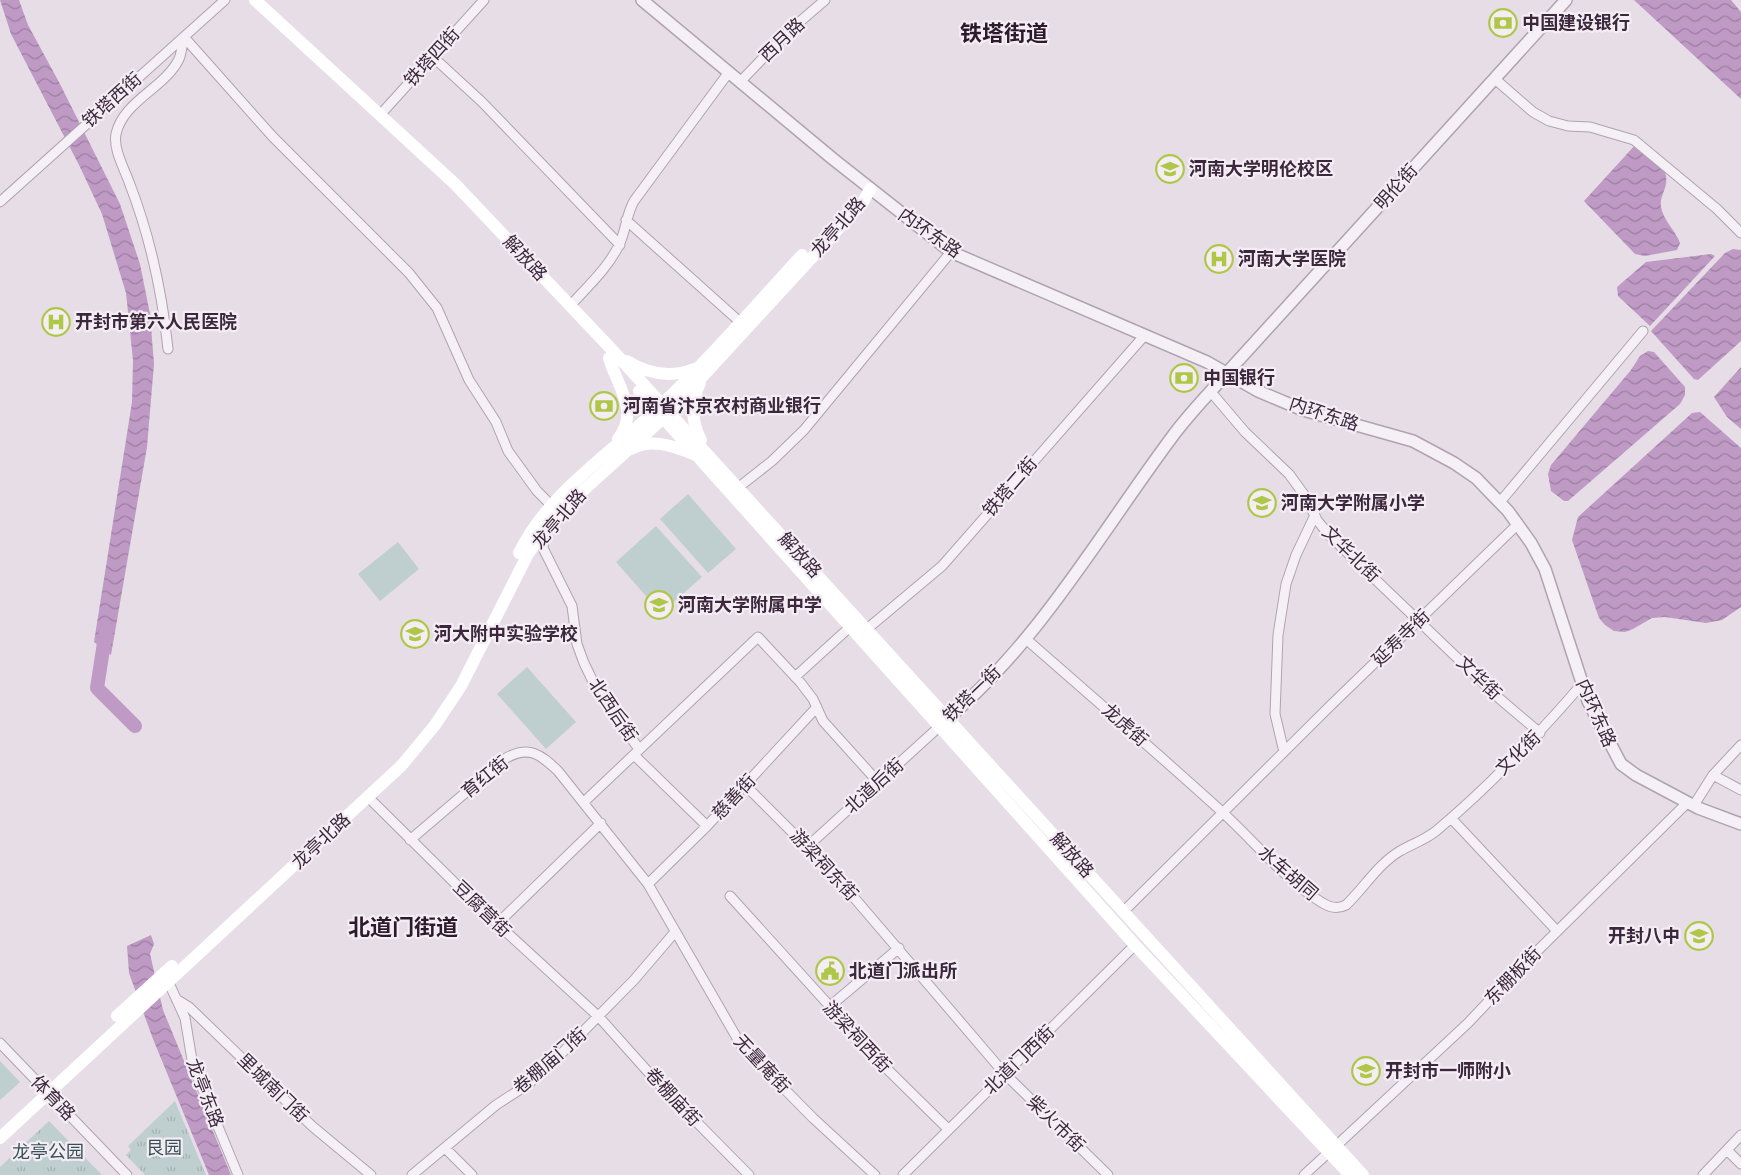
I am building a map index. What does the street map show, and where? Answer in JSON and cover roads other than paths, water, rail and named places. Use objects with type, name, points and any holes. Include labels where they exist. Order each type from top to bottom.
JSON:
[{"type":"main road","name":"解放路","points":[[246,0],[451,189],[612,355]]},
{"type":"main road","name":"解放路","points":[[256,0],[456,184],[570,306],[702,454],[851,626],[944,720],[1124,911],[1332,1150],[1350,1175]]},
{"type":"main road","name":"龙亭北路","points":[[163,982],[407,746],[453,681],[484,627],[521,550],[552,506],[663,411],[863,202],[870,189]]},
{"type":"main road","name":"龙亭北路","points":[[700,371],[740,322],[856,197],[870,189]]},
{"type":"main road","points":[[612,355],[634,366],[655,373],[700,371],[692,412],[702,454],[657,443],[613,454],[623,433],[627,410],[626,397],[613,372],[612,355]]},
{"type":"main road","name":"龙亭北路","points":[[0,1138],[45,1090],[133,1007],[368,797],[414,752],[448,705],[477,654],[528,554],[545,530],[613,454]]},
{"type":"main road","name":"解放路","points":[[702,454],[739,487],[867,629],[1136,945],[1332,1150],[1363,1175]]},
{"type":"main road","name":"龙亭北路","points":[[0,1126],[45,1090]]},
{"type":"street","name":"铁塔西街","points":[[0,202],[148,67],[225,0]]},
{"type":"street","name":"铁塔四街","points":[[380,115],[484,0]]},
{"type":"street","name":"内环东路","points":[[642,0],[870,189],[951,252],[1207,362],[1258,390],[1308,412],[1413,441],[1471,475],[1500,502],[1518,524],[1545,569],[1582,684],[1596,720],[1621,764],[1636,775],[1691,804],[1741,824]]},
{"type":"street","name":"西月路","points":[[740,82],[789,31],[825,0]]},
{"type":"street","name":"明伦街","points":[[1224,372],[1557,0]]},
{"type":"street","name":"明伦街","points":[[1224,372],[1566,0]]},
{"type":"street","points":[[168,349],[164,308],[154,259],[135,196],[116,147],[115,136],[129,110],[174,67],[180,58],[184,36]]},
{"type":"street","points":[[184,36],[274,136],[409,273],[437,308],[469,380],[496,422],[508,451],[537,491],[552,506]]},
{"type":"street","points":[[432,56],[482,102],[620,245]]},
{"type":"street","points":[[570,306],[620,245],[626,220],[634,201],[729,72]]},
{"type":"street","points":[[1495,79],[1533,112],[1550,122],[1568,126],[1590,127],[1634,140],[1717,209],[1741,233]]},
{"type":"street","points":[[626,220],[740,322]]},
{"type":"street","points":[[739,487],[772,461],[804,430],[951,252]]},
{"type":"street","points":[[1500,502],[1644,331]]},
{"type":"street","name":"铁塔二街","points":[[867,629],[942,566],[1144,336]]},
{"type":"street","name":"铁塔一街","points":[[944,720],[982,687],[1026,639],[1173,436],[1211,392],[1224,372]]},
{"type":"street","name":"铁塔一街","points":[[944,720],[1022,636],[1169,432],[1224,372]]},
{"type":"street","name":"文华北街","points":[[1211,392],[1245,432],[1289,474],[1329,535],[1420,620]]},
{"type":"street","points":[[1284,752],[1275,714],[1278,636],[1286,584],[1314,514]]},
{"type":"street","name":"延寿寺街","points":[[1124,911],[1222,812],[1518,524]]},
{"type":"street","name":"北西后街","points":[[545,530],[543,548],[572,606],[578,644],[584,663],[598,692],[636,752]]},
{"type":"street","name":"文华街","points":[[1420,620],[1500,699],[1540,733]]},
{"type":"street","points":[[795,677],[851,626]]},
{"type":"street","points":[[584,802],[758,637],[810,694],[823,721],[878,782]]},
{"type":"street","name":"龙虎街","points":[[1026,639],[1222,812]]},
{"type":"street","name":"文化街","points":[[1451,818],[1540,733],[1582,684]]},
{"type":"street","name":"慈善街","points":[[648,884],[707,826],[816,708]]},
{"type":"street","name":"北道后街","points":[[808,846],[944,720]]},
{"type":"street","name":"东棚板街","points":[[1304,1175],[1468,1023],[1557,931],[1691,804],[1741,745]]},
{"type":"street","name":"育红街","points":[[410,840],[506,758],[517,752],[530,752],[542,756],[558,771],[584,802],[648,884],[675,932]]},
{"type":"street","points":[[636,752],[707,826]]},
{"type":"street","points":[[1713,776],[1741,790]]},
{"type":"street","name":"游梁祠东街","points":[[746,785],[808,846],[899,948],[972,1038],[1004,1073]]},
{"type":"street","name":"豆腐营街","points":[[368,797],[497,924],[599,1016]]},
{"type":"street","name":"水车胡同","points":[[1222,812],[1297,884],[1316,899],[1332,908],[1339,909],[1346,905],[1381,867],[1400,851],[1427,838],[1451,818]]},
{"type":"street","points":[[1451,818],[1557,931]]},
{"type":"street","points":[[497,924],[601,823]]},
{"type":"street","name":"游梁祠西街","points":[[730,896],[884,1066],[948,1129]]},
{"type":"street","name":"卷棚庙门街","points":[[412,1175],[552,1063],[599,1016],[675,932]]},
{"type":"street","name":"无量庵街","points":[[675,932],[741,1045],[813,1118],[875,1175]]},
{"type":"street","name":"北道门西街","points":[[903,1175],[1004,1073],[1136,945]]},
{"type":"street","points":[[829,1007],[899,948]]},
{"type":"street","name":"龙亭东路","points":[[163,982],[176,999],[188,1028],[193,1066],[238,1175]]},
{"type":"street","name":"里城南门街","points":[[176,999],[190,1007],[312,1126],[371,1175]]},
{"type":"street","name":"卷棚庙街","points":[[599,1016],[658,1083],[749,1175]]},
{"type":"street","name":"体育路","points":[[0,1043],[127,1175]]},
{"type":"street","name":"柴火市街","points":[[1004,1073],[1108,1175]]},
{"type":"street","points":[[1703,1175],[1741,1135]]},
{"type":"street","points":[[444,1148],[472,1175]]},
{"type":"street","points":[[1727,1150],[1741,1164]]},
{"type":"water","points":[[0,0],[19,0],[28,25],[120,204],[140,264],[150,314],[154,364],[147,447],[111,655],[94,642],[132,402],[133,360],[126,293],[102,214],[79,165],[11,34]]},
{"type":"water","points":[[1634,0],[1731,0],[1741,12],[1741,99]]},
{"type":"water","points":[[1636,144],[1665,172],[1666,182],[1661,198],[1661,207],[1664,216],[1680,243],[1677,250],[1645,256],[1635,254],[1584,201]]},
{"type":"water","points":[[1733,249],[1741,250],[1741,341],[1698,380],[1694,379],[1651,331],[1725,253]]},
{"type":"water","points":[[1711,254],[1715,256],[1650,326],[1618,296],[1617,287],[1646,262]]},
{"type":"water","points":[[1648,351],[1654,352],[1685,387],[1685,395],[1680,404],[1568,501],[1564,501],[1551,491],[1548,474],[1551,465],[1631,370],[1640,356]]},
{"type":"water","points":[[1741,367],[1741,429],[1727,417],[1714,397]]},
{"type":"water","points":[[1700,412],[1741,448],[1741,607],[1722,620],[1706,623],[1665,617],[1652,618],[1625,632],[1614,631],[1599,618],[1572,540],[1578,517],[1692,413]]},
{"type":"water","points":[[151,935],[154,944],[150,954],[163,1010],[231,1175],[209,1175],[153,1039],[129,973],[127,946]]},
{"type":"waterway","points":[[106,630],[97,688],[135,726]]},
{"type":"place","name":"中国建设银行","points":[[1503,23]]},
{"type":"place","name":"河南大学明伦校区","points":[[1170,169]]},
{"type":"place","name":"河南大学医院","points":[[1219,259]]},
{"type":"place","name":"开封市第六人民医院","points":[[56,322]]},
{"type":"place","name":"中国银行","points":[[1184,378]]},
{"type":"place","name":"河南省汴京农村商业银行","points":[[604,406]]},
{"type":"place","name":"河南大学附属小学","points":[[1262,503]]},
{"type":"place","name":"河南大学附属中学","points":[[659,605]]},
{"type":"place","name":"河大附中实验学校","points":[[415,634]]},
{"type":"place","name":"开封八中","points":[[1699,936]]},
{"type":"place","name":"北道门派出所","points":[[830,971]]},
{"type":"place","name":"开封市一师附小","points":[[1366,1071]]},
{"type":"district","name":"铁塔街道","points":[[1004,33]]},
{"type":"district","name":"北道门街道","points":[[403,927]]},
{"type":"park label","name":"艮园","points":[[164,1148]]},
{"type":"park label","name":"龙亭公园","points":[[48,1152]]}]
